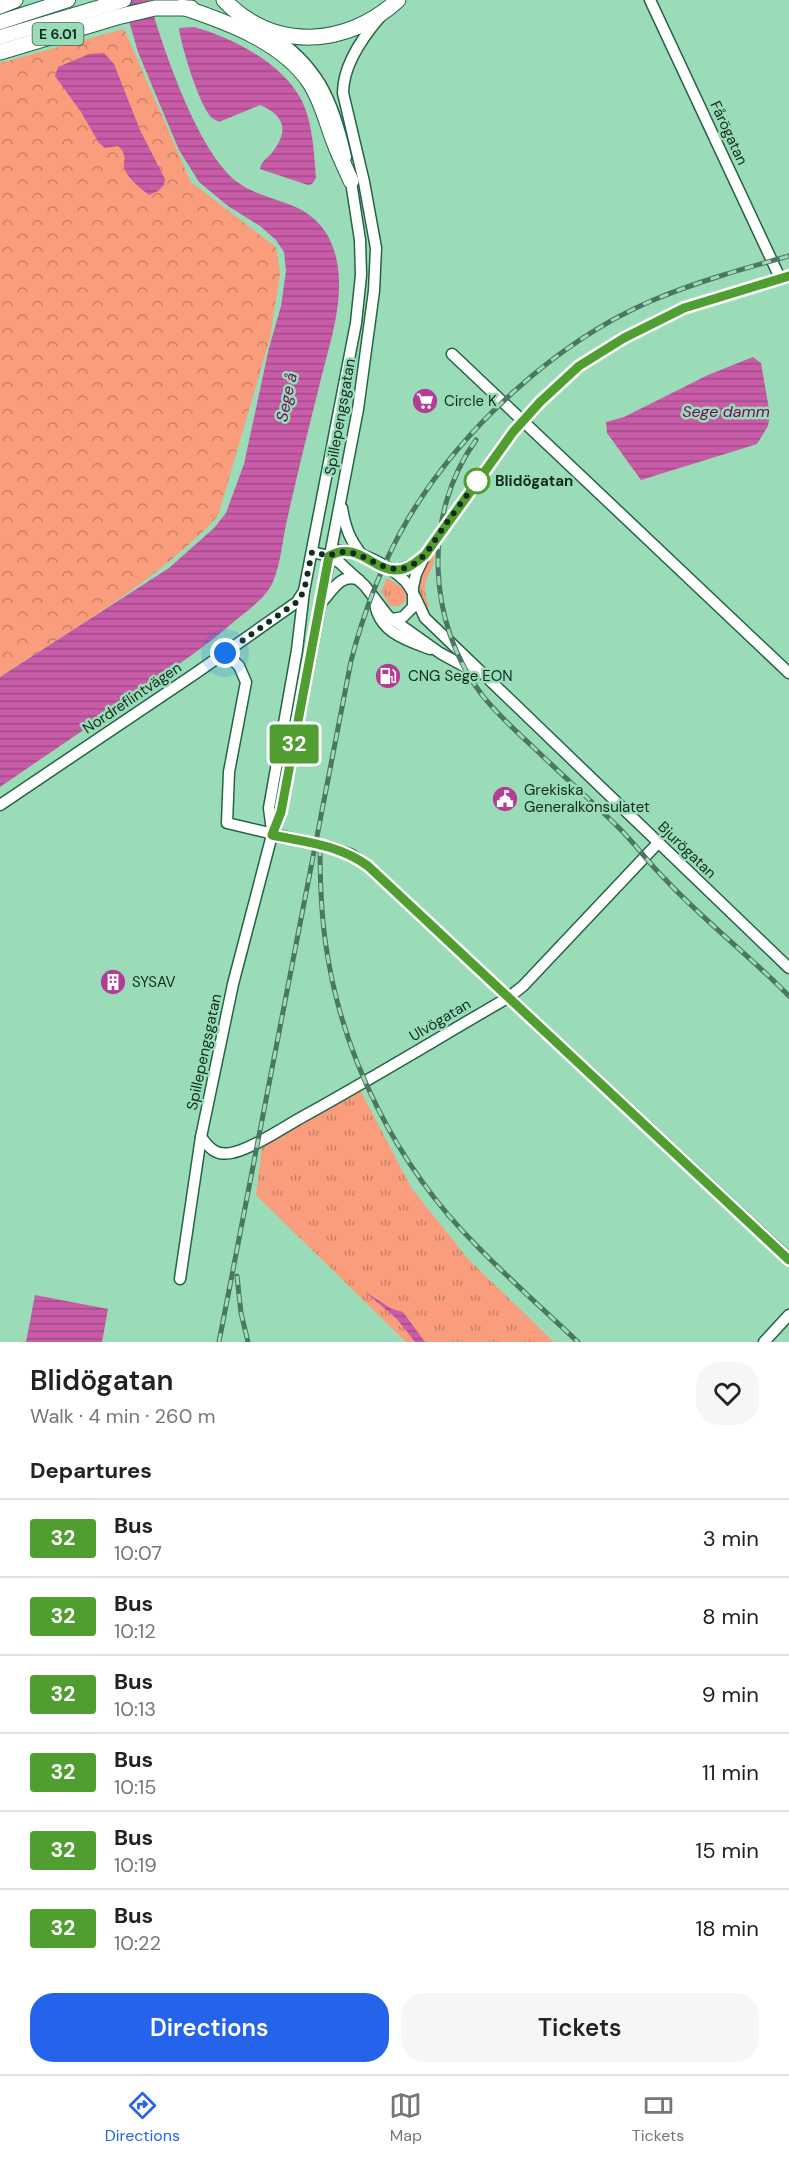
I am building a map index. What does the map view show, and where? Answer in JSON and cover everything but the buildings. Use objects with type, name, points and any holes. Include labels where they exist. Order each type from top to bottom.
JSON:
[{"type":"highway","points":[[0,6],[15,0]]},
{"type":"highway","points":[[224,0],[246,20],[262,29],[299,36],[328,36],[348,32],[383,13],[398,0]]},
{"type":"highway","points":[[182,7],[243,30],[269,45],[294,65],[310,83],[324,110],[333,139],[351,181]]},
{"type":"highway","name":"E 6.01","points":[[0,52],[155,8],[182,7],[213,11],[246,20]]},
{"type":"main road","points":[[0,37],[124,0]]},
{"type":"main road","points":[[0,22],[66,1]]},
{"type":"street","name":"Fårögatan","points":[[650,0],[785,277]]},
{"type":"street","name":"Spillepengsgatan","points":[[180,1279],[201,1137],[233,984],[272,835],[281,812],[364,369],[373,297],[376,248],[364,182],[343,93],[343,81],[355,51],[383,13]]},
{"type":"street","name":"Spillepengsgatan","points":[[262,29],[300,57],[328,97],[341,134],[351,181],[360,240],[361,275],[356,322],[345,385],[304,591],[297,650],[270,808],[272,835]]},
{"type":"street","points":[[393,618],[403,617],[413,608],[413,587],[425,555],[506,440],[522,421],[579,366],[624,338],[684,308],[785,277]]},
{"type":"street","points":[[452,354],[789,673]]},
{"type":"street","points":[[340,497],[344,526],[350,539],[363,556]]},
{"type":"street","name":"Bjurögatan","points":[[329,556],[338,551],[363,556],[391,570],[404,580],[425,618],[789,968]]},
{"type":"street","name":"Bjurögatan","points":[[312,552],[329,556],[361,581],[382,609],[393,618],[440,653],[486,678]]},
{"type":"street","points":[[391,570],[412,565],[425,555]]},
{"type":"street","points":[[320,605],[337,583],[347,578],[361,581]]},
{"type":"street","name":"Nordreflintvägen","points":[[0,805],[225,653],[297,602],[304,591]]},
{"type":"street","name":"Bjurögatan","points":[[374,597],[378,618],[393,633],[409,642],[440,653]]},
{"type":"street","points":[[225,653],[239,666],[246,682],[230,772],[227,823],[320,844],[356,857],[388,883],[789,1260]]},
{"type":"street","name":"Ulvögatan","points":[[201,1137],[210,1149],[220,1154],[232,1153],[257,1142],[366,1082],[509,997],[523,986],[658,843]]},
{"type":"street","points":[[764,1342],[789,1315]]},
{"type":"green space","points":[[124,29],[191,182],[276,247],[280,273],[270,338],[218,516],[194,540],[142,583],[0,677],[0,63]]},
{"type":"green space","points":[[434,554],[425,588],[429,606],[426,613],[419,589],[424,569]]},
{"type":"green space","points":[[387,578],[406,593],[405,601],[399,606],[390,606],[381,591]]},
{"type":"green space","points":[[360,1090],[412,1189],[469,1260],[554,1342],[406,1342],[256,1195],[262,1148],[289,1128]]},
{"type":"water","name":"Sege å","points":[[123,0],[149,0],[183,97],[208,146],[222,166],[236,181],[248,189],[298,208],[310,215],[329,238],[336,256],[339,274],[337,312],[279,561],[269,589],[251,608],[199,650],[0,787],[0,677],[169,568],[214,528],[226,513],[244,464],[269,348],[281,306],[286,271],[284,252],[276,240],[260,226],[228,206],[199,182],[179,150],[163,112],[138,52]]},
{"type":"water","points":[[194,27],[225,38],[256,54],[283,75],[294,87],[306,110],[311,129],[316,178],[312,184],[308,185],[260,169],[281,139],[280,120],[269,109],[260,105],[219,122],[211,117],[196,88],[180,36],[179,28]]},
{"type":"water","points":[[104,53],[114,64],[140,130],[165,179],[164,185],[158,191],[149,195],[127,174],[122,150],[118,146],[105,148],[99,143],[81,112],[55,76],[58,67],[89,54]]},
{"type":"water","name":"Sege damm","points":[[753,357],[761,363],[770,415],[768,426],[757,444],[641,480],[607,433],[606,422],[624,417],[708,375]]},
{"type":"water","points":[[364,1291],[392,1309],[403,1312],[425,1342],[415,1342],[397,1319]]},
{"type":"water","points":[[35,1295],[108,1309],[102,1342],[26,1342]]},
{"type":"railway","points":[[219,1342],[351,661],[361,625],[390,552],[430,485],[455,453],[483,421],[546,364],[615,318],[651,301],[719,276],[789,256]]},
{"type":"railway","points":[[476,440],[458,470],[446,501],[440,535],[438,569],[442,602],[450,635],[464,666],[482,695],[500,715],[622,831],[679,893],[789,996]]},
{"type":"railway","points":[[320,847],[323,921],[334,987],[345,1028],[377,1108],[421,1181],[448,1214],[501,1270],[578,1342]]},
{"type":"railway","points":[[237,1276],[241,1313],[248,1342]]},
{"type":"bus line","name":"32","points":[[789,276],[684,308],[624,338],[579,366],[540,402],[506,440],[425,555],[412,565],[391,570],[363,556],[344,551],[338,551],[329,556],[281,812],[272,835],[344,851],[368,866],[789,1260]]},
{"type":"place","name":"Circle K","points":[[425,401]]},
{"type":"place","name":"Blidögatan","points":[[477,481]]},
{"type":"place","name":"CNG Sege EON","points":[[388,676]]},
{"type":"place","name":"Grekiska Generalkonsulatet","points":[[505,799]]},
{"type":"place","name":"SYSAV","points":[[113,982]]},
{"type":"route","points":[[225,653],[297,602],[304,591],[312,552],[329,556],[338,551],[344,551],[363,556],[391,570],[412,565],[425,555],[477,481]]}]
